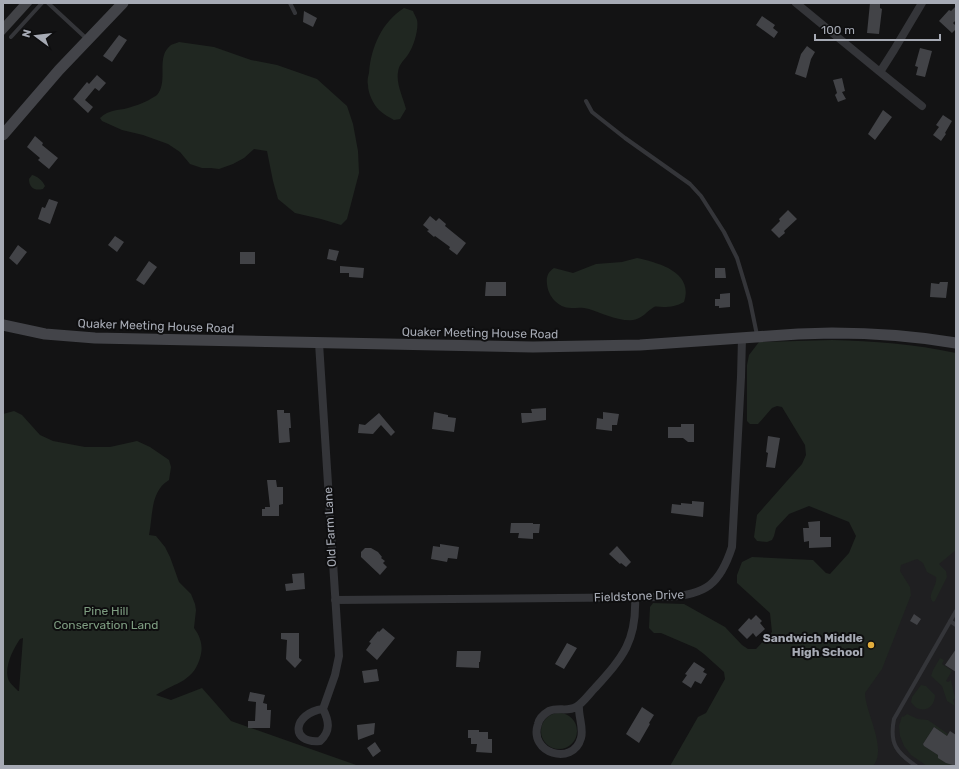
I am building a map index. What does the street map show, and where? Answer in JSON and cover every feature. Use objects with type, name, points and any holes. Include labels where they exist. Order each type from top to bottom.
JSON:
[{"type":"main road","points":[[4,132],[87,39],[123,3]]},
{"type":"main road","name":"Quaker Meeting House Road","points":[[3,325],[45,334],[95,338],[488,347],[640,345],[798,334],[856,333],[905,336],[956,343]]},
{"type":"street","points":[[796,3],[922,106]]},
{"type":"street","points":[[880,72],[922,3]]},
{"type":"street","name":"Fieldstone Drive","points":[[335,600],[686,596],[699,592],[711,584],[720,574],[727,562],[732,547],[742,338]]},
{"type":"street","name":"Old Farm Lane","points":[[318,343],[339,656],[335,675],[323,709]]},
{"type":"street","points":[[579,705],[582,733],[577,746],[571,752],[558,755],[544,749],[536,735],[539,721],[548,712],[557,709],[569,710],[579,705],[604,678],[628,646],[635,622],[635,597]]},
{"type":"lane","points":[[11,37],[42,3]]},
{"type":"lane","points":[[48,3],[87,39]]},
{"type":"lane","points":[[290,3],[295,13]]},
{"type":"lane","points":[[586,101],[592,112],[608,126],[690,184],[701,196],[724,232],[737,258],[750,301],[757,337]]},
{"type":"lane","points":[[916,766],[903,756],[896,748],[893,735],[894,719],[956,612]]},
{"type":"lane","points":[[950,621],[956,625]]},
{"type":"shaded area","name":"Sandwich Middle High School","points":[[956,365],[956,766],[696,766],[878,527]]},
{"type":"green space","points":[[404,8],[413,11],[417,20],[417,28],[413,46],[401,64],[398,72],[399,86],[406,109],[400,119],[394,120],[375,105],[369,91],[368,80],[372,54],[379,36],[390,20]]},
{"type":"green space","points":[[179,42],[214,47],[251,60],[277,65],[317,79],[347,106],[353,124],[358,151],[359,173],[347,219],[341,225],[295,213],[278,199],[267,151],[254,149],[244,158],[219,169],[202,168],[190,164],[180,152],[168,144],[143,135],[122,130],[102,121],[100,118],[107,113],[128,108],[149,100],[157,95],[162,83],[163,62],[166,50],[171,45]]},
{"type":"green space","points":[[32,175],[43,182],[45,186],[43,189],[37,190],[31,187],[29,179]]},
{"type":"green space","points":[[637,258],[664,266],[679,276],[684,283],[686,292],[684,302],[671,306],[655,307],[639,318],[628,320],[586,308],[571,308],[562,306],[554,300],[549,293],[547,277],[550,271],[554,268],[573,273],[596,264],[622,262]]},
{"type":"green space","name":"Sandwich Middle High School","points":[[832,340],[863,341],[925,347],[956,353],[956,550],[939,564],[946,571],[947,577],[935,601],[933,602],[931,599],[931,593],[936,577],[927,572],[923,563],[917,559],[901,565],[900,571],[910,587],[911,595],[882,669],[865,693],[877,740],[877,759],[873,766],[670,766],[698,717],[706,713],[725,679],[724,672],[696,648],[661,633],[654,633],[649,628],[650,607],[653,603],[684,604],[725,627],[742,645],[748,649],[756,649],[772,632],[770,613],[737,583],[737,575],[742,562],[752,557],[813,560],[826,573],[830,574],[849,553],[856,536],[849,522],[809,506],[789,514],[776,528],[772,540],[767,542],[757,541],[754,537],[757,515],[802,464],[806,455],[805,445],[782,407],[777,406],[772,408],[758,424],[750,424],[747,421],[747,365],[749,355],[759,342]]},
{"type":"green space","name":"Pine Hill Conservation Land","points":[[14,411],[22,415],[40,435],[53,441],[85,447],[110,447],[137,441],[150,447],[169,460],[171,467],[169,480],[158,491],[155,497],[149,535],[156,536],[165,547],[179,582],[191,594],[196,610],[194,628],[198,634],[202,651],[198,663],[189,676],[156,695],[171,700],[202,688],[231,721],[359,766],[3,766],[3,414]],"holes":[[[23,638],[19,691],[9,681],[7,671],[14,648],[20,639]]]},
{"type":"green space","points":[[940,658],[944,660],[942,664],[952,671],[946,681],[948,682],[951,680],[955,698],[953,700],[955,706],[947,701],[942,686],[931,676]]},
{"type":"green space","points":[[921,685],[926,686],[935,695],[932,704],[926,709],[918,708],[911,702],[912,697]]},
{"type":"green space","points":[[563,713],[572,718],[576,724],[576,738],[572,744],[563,749],[555,749],[546,744],[542,738],[541,727],[546,718],[552,714]]},
{"type":"green space","points":[[907,714],[918,719],[928,720],[948,734],[947,736],[934,727],[923,744],[938,755],[956,758],[952,765],[953,766],[927,766],[911,755],[904,746],[900,736],[899,726],[902,716],[903,717]]},
{"type":"building","points":[[20,3],[33,3],[3,36],[3,22]]},
{"type":"building","points":[[870,3],[880,3],[880,8],[882,9],[879,34],[867,33]]},
{"type":"building","points":[[956,6],[956,20],[953,23],[956,26],[956,29],[952,33],[939,21],[949,10],[951,11]]},
{"type":"building","points":[[304,11],[317,18],[313,27],[303,22]]},
{"type":"building","points":[[762,16],[775,25],[773,28],[778,32],[774,38],[756,25]]},
{"type":"building","points":[[119,35],[127,40],[112,62],[103,56]]},
{"type":"building","points":[[807,46],[815,52],[811,59],[806,78],[795,74],[801,54]]},
{"type":"building","points":[[920,48],[932,51],[925,77],[916,75],[918,67],[915,66]]},
{"type":"building","points":[[97,75],[106,83],[99,91],[95,88],[85,100],[93,107],[88,113],[73,99],[87,82],[89,84]]},
{"type":"building","points":[[842,78],[845,91],[842,92],[846,99],[838,102],[835,95],[837,93],[833,80]]},
{"type":"building","points":[[883,110],[892,117],[875,140],[868,134]]},
{"type":"building","points":[[943,115],[952,121],[941,141],[933,135],[939,127],[936,125]]},
{"type":"building","points":[[35,136],[43,143],[42,145],[58,158],[49,169],[38,160],[40,158],[27,147]]},
{"type":"building","points":[[49,199],[58,202],[50,224],[38,219],[42,207],[45,208]]},
{"type":"building","points":[[788,210],[797,219],[779,238],[771,230]]},
{"type":"building","points":[[430,216],[436,221],[439,218],[446,224],[445,226],[466,243],[457,255],[449,249],[450,247],[427,231],[429,230],[423,225]]},
{"type":"building","points":[[115,236],[124,242],[117,252],[108,245]]},
{"type":"building","points":[[18,245],[27,252],[17,265],[9,258]]},
{"type":"building","points":[[329,249],[339,251],[336,261],[327,259]]},
{"type":"building","points":[[240,252],[255,252],[255,264],[240,264]]},
{"type":"building","points":[[149,261],[157,267],[144,285],[136,280]]},
{"type":"building","points":[[340,266],[364,268],[363,278],[349,277],[349,273],[340,273]]},
{"type":"building","points":[[715,268],[725,268],[726,278],[715,278]]},
{"type":"building","points":[[486,282],[506,282],[506,296],[485,296]]},
{"type":"building","points":[[940,282],[948,282],[946,298],[930,297],[931,283],[939,284]]},
{"type":"building","points":[[730,293],[730,307],[719,308],[719,306],[715,306],[715,299],[720,299],[720,294]]},
{"type":"building","points":[[546,408],[546,420],[522,423],[521,413],[532,413],[531,409]]},
{"type":"building","points":[[277,410],[284,410],[284,413],[290,413],[290,442],[279,443]]},
{"type":"building","points":[[434,412],[456,418],[454,432],[432,429]]},
{"type":"building","points":[[603,412],[619,414],[617,425],[612,425],[612,431],[596,429],[597,418],[603,419]]},
{"type":"building","points":[[379,413],[395,432],[391,436],[381,425],[373,434],[358,433],[359,424],[365,425]]},
{"type":"building","points":[[681,424],[694,424],[694,442],[688,442],[683,438],[668,438],[668,427],[681,427]]},
{"type":"building","points":[[768,436],[780,438],[775,468],[766,467]]},
{"type":"building","points":[[267,480],[276,480],[277,487],[283,487],[283,504],[279,505],[279,516],[262,516],[262,509],[265,509],[265,507],[270,507]]},
{"type":"building","points":[[692,501],[704,502],[703,517],[671,513],[672,504],[692,504]]},
{"type":"building","points":[[820,521],[820,537],[831,537],[831,547],[809,548],[809,541],[804,542],[803,528],[809,528],[808,522]]},
{"type":"building","points":[[511,523],[540,524],[539,533],[533,533],[533,539],[518,538],[519,533],[510,533]]},
{"type":"building","points":[[440,544],[459,547],[457,559],[448,558],[447,562],[431,559],[433,546],[440,547]]},
{"type":"building","points":[[617,546],[631,562],[626,567],[621,563],[620,564],[609,554]]},
{"type":"building","points":[[365,548],[371,548],[378,552],[382,557],[381,558],[385,561],[383,563],[387,567],[380,575],[361,557],[361,552]]},
{"type":"building","points":[[304,573],[305,589],[286,591],[285,584],[293,583],[292,574]]},
{"type":"building","points":[[914,614],[921,619],[917,625],[910,621]]},
{"type":"building","points":[[756,615],[762,621],[760,623],[765,629],[756,637],[753,633],[747,639],[738,630],[749,618],[751,620]]},
{"type":"building","points":[[383,628],[395,638],[377,660],[366,650],[371,643],[369,642],[378,631],[379,632]]},
{"type":"building","points":[[281,633],[299,633],[299,658],[302,660],[295,668],[286,659],[287,640],[281,639]]},
{"type":"building","points":[[567,643],[577,648],[564,669],[555,664]]},
{"type":"building","points":[[956,649],[956,672],[945,665]]},
{"type":"building","points":[[457,651],[481,651],[479,668],[456,667]]},
{"type":"building","points":[[694,662],[705,669],[703,672],[707,674],[701,684],[695,681],[691,688],[682,682],[687,675],[685,674]]},
{"type":"building","points":[[377,669],[379,681],[364,683],[362,671]]},
{"type":"building","points":[[250,692],[265,695],[263,703],[267,704],[267,710],[271,710],[270,728],[248,728],[248,721],[255,721],[256,702],[248,701]]},
{"type":"building","points":[[642,707],[654,715],[639,743],[626,734]]},
{"type":"building","points":[[375,723],[374,734],[358,740],[357,725]]},
{"type":"building","points":[[934,727],[947,736],[950,731],[956,735],[956,766],[946,763],[938,758],[938,755],[924,746],[923,744]]},
{"type":"building","points":[[468,730],[488,732],[488,739],[492,739],[492,753],[476,752],[477,744],[471,744],[471,738],[468,738]]},
{"type":"building","points":[[375,742],[381,751],[373,757],[367,748]]},
{"type":"place","name":"Sandwich Middle High School","points":[[871,645]]}]
